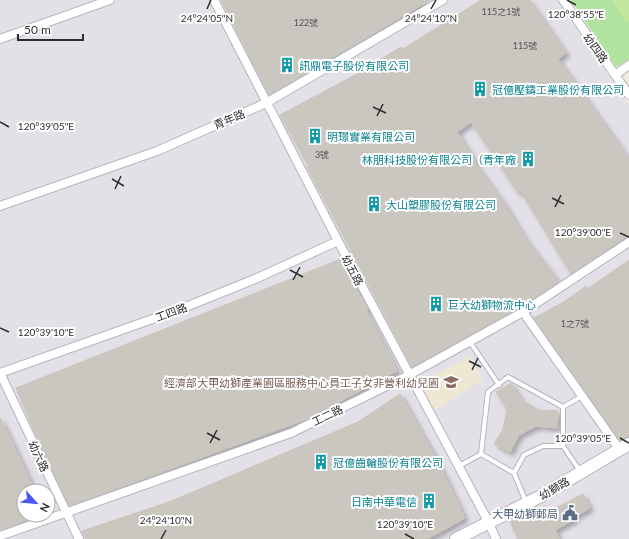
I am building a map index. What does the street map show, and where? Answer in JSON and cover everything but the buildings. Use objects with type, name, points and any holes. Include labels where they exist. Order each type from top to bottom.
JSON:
[{"type":"street","points":[[0,39],[110,0]]},
{"type":"street","name":"幼五路","points":[[214,0],[338,241],[489,523],[496,539]]},
{"type":"street","name":"青年路","points":[[0,206],[157,151],[266,103],[443,0]]},
{"type":"street","name":"幼四路","points":[[563,0],[629,95]]},
{"type":"street","points":[[615,75],[629,65]]},
{"type":"street","name":"工四路","points":[[0,373],[178,310],[255,279],[338,241]]},
{"type":"street","name":"工二路","points":[[0,536],[290,433],[409,375],[470,342],[523,312],[629,242]]},
{"type":"street","points":[[523,312],[582,396],[624,447]]},
{"type":"street","name":"幼六路","points":[[0,373],[79,539]]},
{"type":"street","name":"幼獅路","points":[[456,539],[527,503],[624,447]]},
{"type":"lane","points":[[470,342],[499,384]]},
{"type":"lane","points":[[481,454],[488,392],[508,378],[563,407]]},
{"type":"lane","points":[[563,407],[582,396]]},
{"type":"lane","points":[[563,407],[563,446],[581,473]]},
{"type":"lane","points":[[514,473],[524,455],[543,446],[563,446]]},
{"type":"lane","points":[[458,466],[481,454]]},
{"type":"lane","points":[[481,454],[514,473],[527,503]]},
{"type":"shaded area","points":[[0,0],[558,0],[629,105],[629,539],[0,539]]},
{"type":"shaded area","name":"經濟部大甲幼獅產業園區服務中心員工子女非營利幼兒園","points":[[470,356],[483,379],[434,411],[418,384]]},
{"type":"green space","points":[[571,0],[629,0],[629,59],[616,67]]},
{"type":"green space","points":[[612,0],[629,0],[629,22],[627,23]]},
{"type":"place","name":"訊鼎電子股份有限公司","points":[[287,65]]},
{"type":"place","name":"冠億壓鑄工業股份有限公司","points":[[480,89]]},
{"type":"place","name":"明璟實業有限公司","points":[[315,136]]},
{"type":"place","name":"林朋科技股份有限公司（青年廠","points":[[528,159]]},
{"type":"place","name":"大山塑膠股份有限公司","points":[[374,204]]},
{"type":"place","name":"巨大幼獅物流中心","points":[[436,304]]},
{"type":"place","name":"經濟部大甲幼獅產業園區服務中心員工子女非營利幼兒園","points":[[451,382]]},
{"type":"place","name":"冠億齒輪股份有限公司","points":[[321,462]]},
{"type":"place","name":"日南中華電信","points":[[429,501]]},
{"type":"place","name":"大甲幼獅郵局","points":[[570,513]]}]
